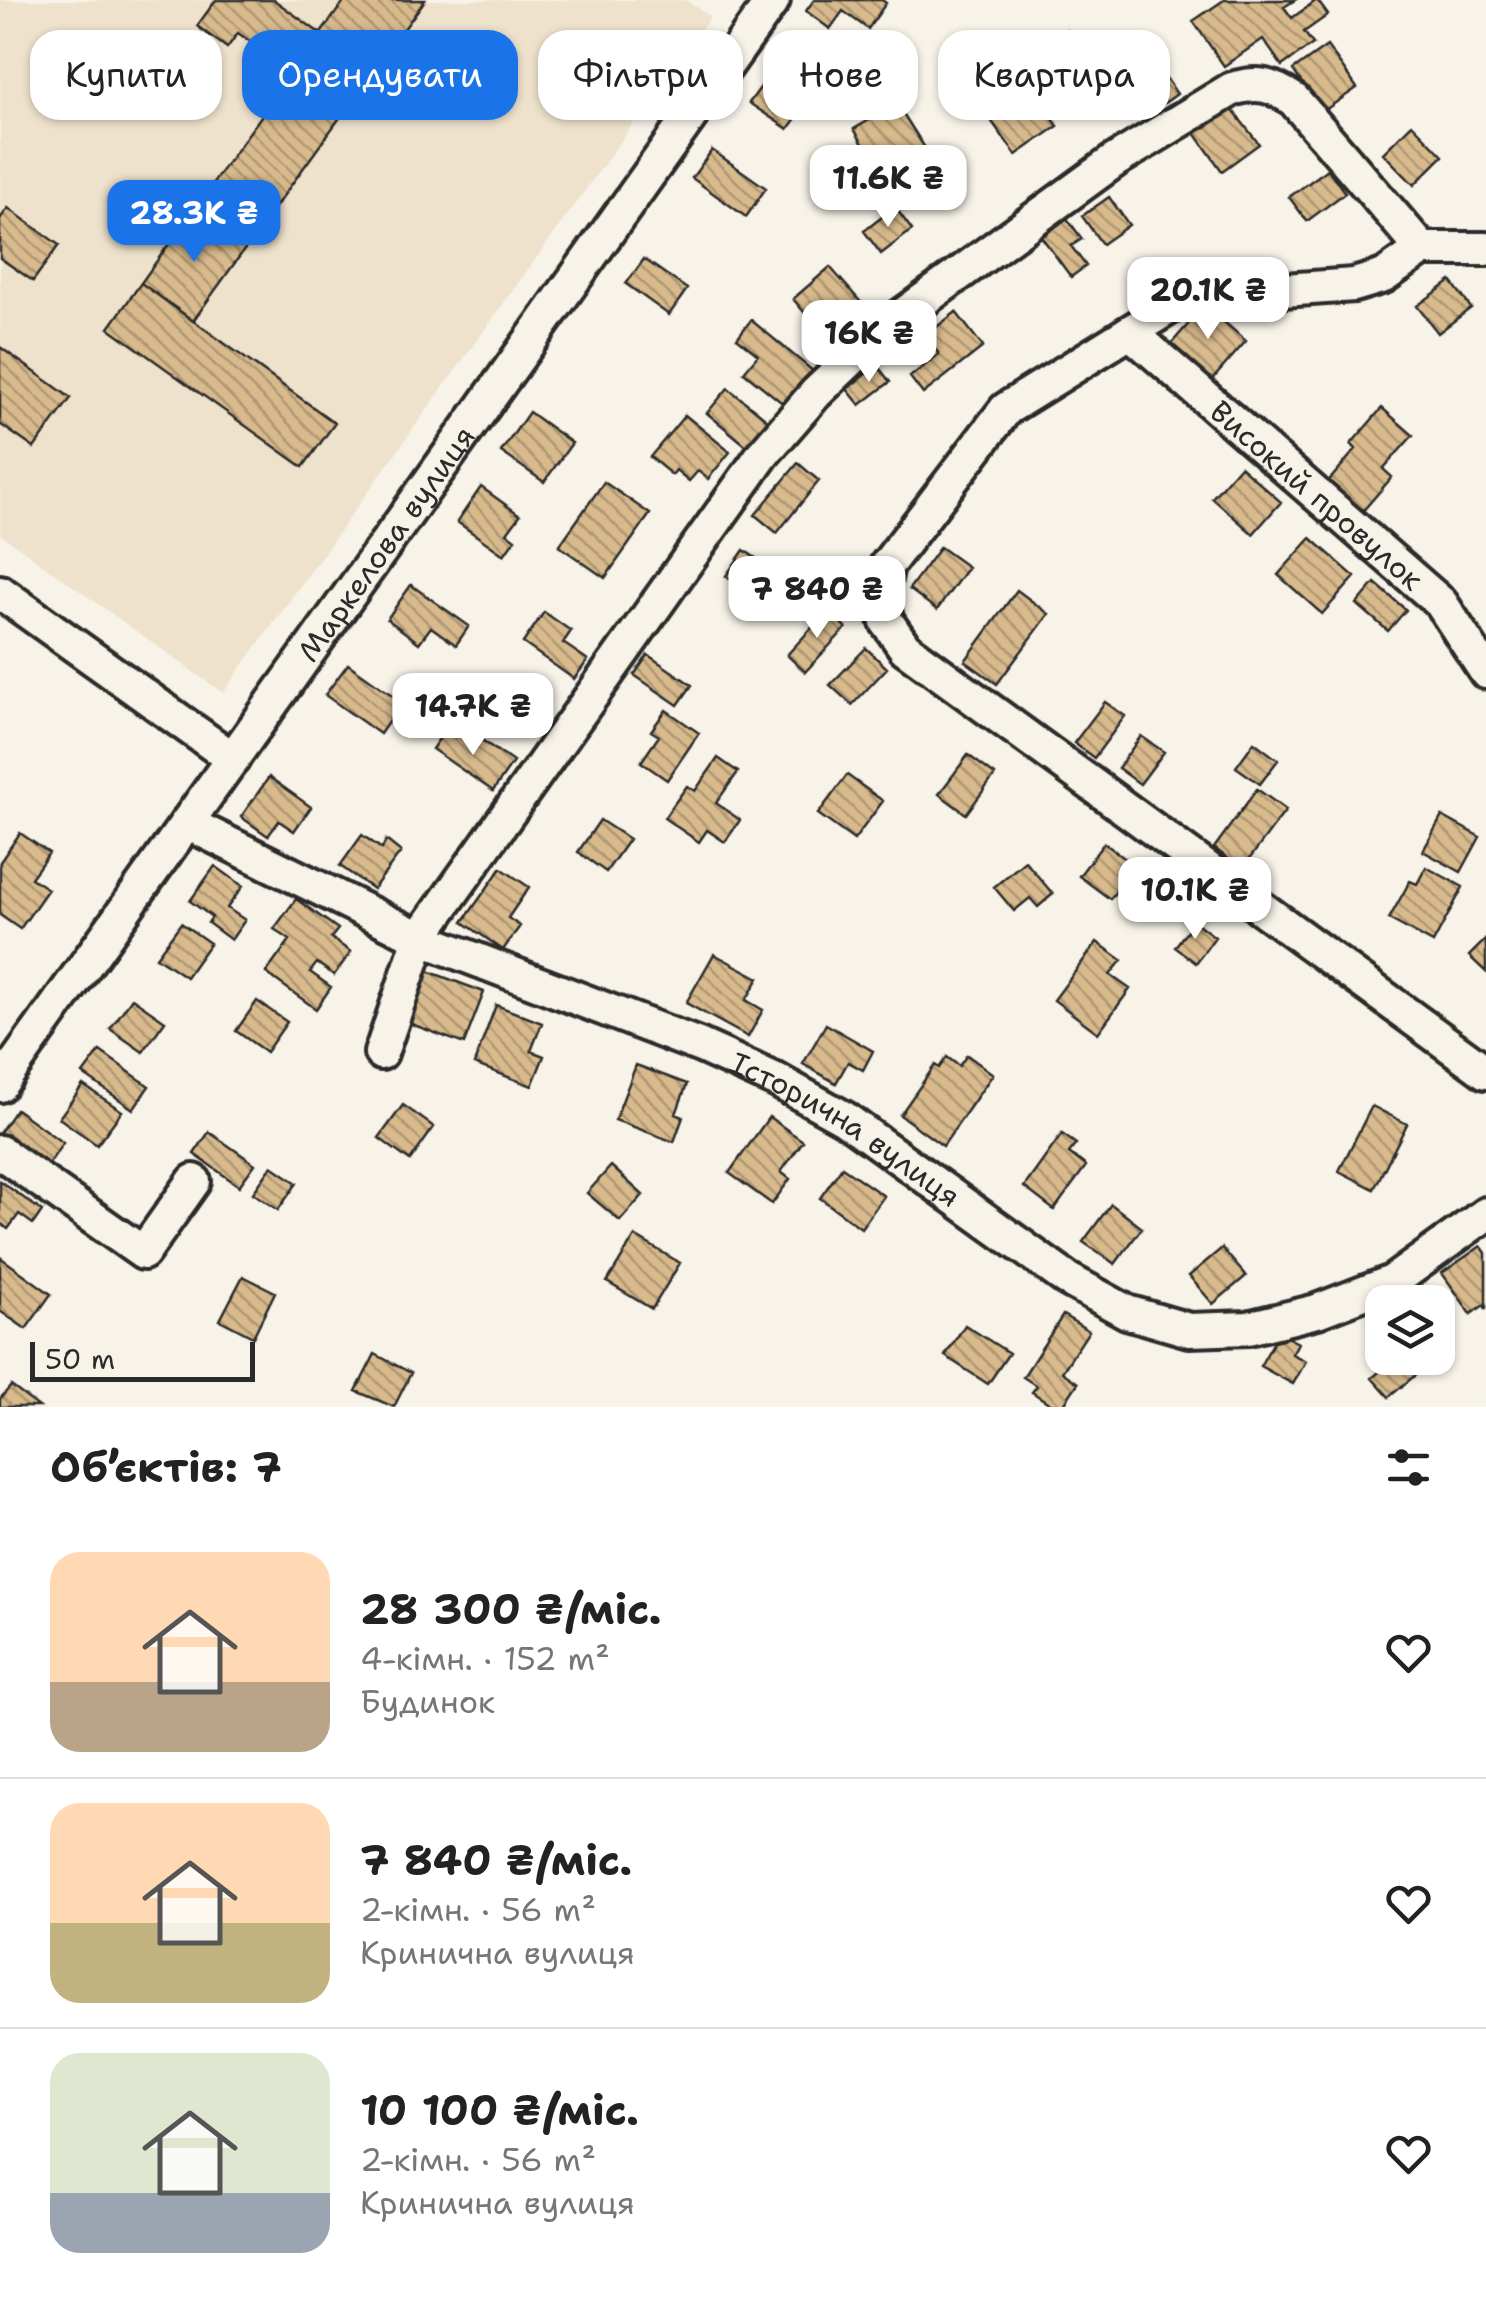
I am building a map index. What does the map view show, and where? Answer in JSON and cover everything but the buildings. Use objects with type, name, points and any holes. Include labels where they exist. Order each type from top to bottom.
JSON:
[{"type":"street","name":"Маркелова вулиця","points":[[0,1086],[771,1]]},
{"type":"street","points":[[381,1053],[420,938],[764,454],[816,392],[880,331],[1114,161],[1232,88],[1253,83],[1275,86],[1294,100],[1422,249]]},
{"type":"street","points":[[1486,249],[1422,249],[1384,276],[1354,286],[1186,297],[1006,409],[887,565],[880,597],[887,622],[906,648],[1486,1072]]},
{"type":"street","name":"Високий провулок","points":[[1130,332],[1441,603],[1486,672]]},
{"type":"street","points":[[0,592],[232,759]]},
{"type":"street","name":"Історична вулиця","points":[[186,823],[420,938],[701,1046],[776,1080],[844,1118],[1067,1279],[1128,1312],[1190,1330],[1248,1328],[1317,1311],[1392,1282],[1486,1214]]},
{"type":"street","points":[[0,1152],[143,1253],[194,1181]]},
{"type":"shaded area","points":[[0,0],[686,0],[710,17],[701,30],[538,30],[538,120],[636,120],[223,693],[0,534]]}]
